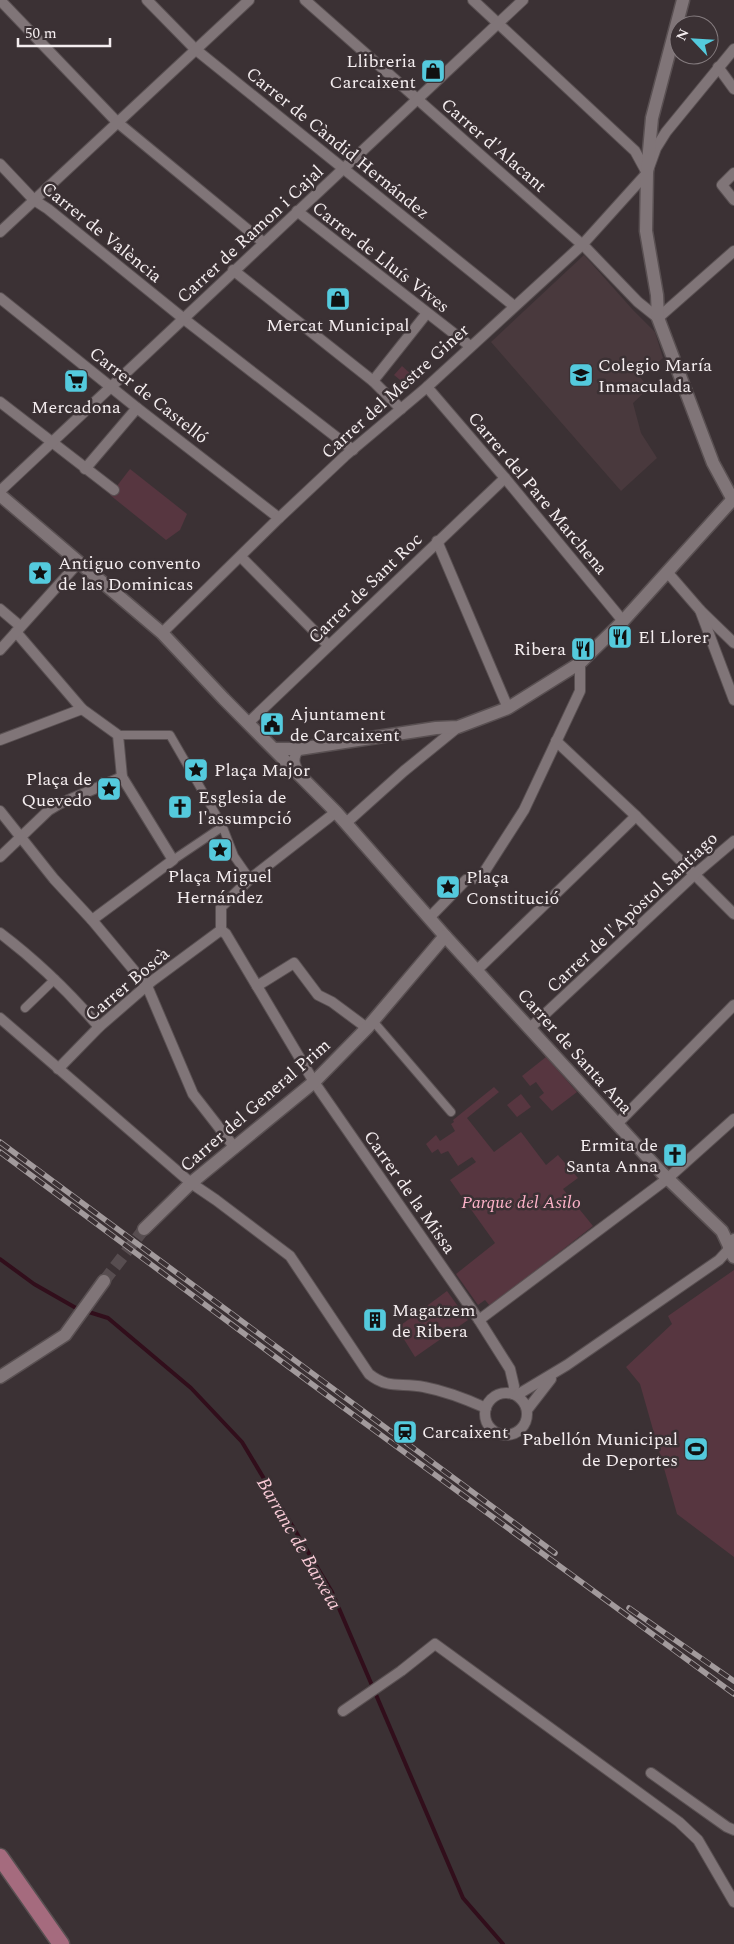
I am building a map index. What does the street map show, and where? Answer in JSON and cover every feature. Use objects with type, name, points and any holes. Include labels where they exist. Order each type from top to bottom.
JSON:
[{"type":"main road","points":[[0,1858],[62,1944]]},
{"type":"street","points":[[0,0],[117,122],[264,242]]},
{"type":"street","name":"Carrer de Càndid Hernández","points":[[148,0],[195,49],[344,167],[514,306]]},
{"type":"street","points":[[0,232],[248,0]]},
{"type":"street","name":"Carrer d'Alacant","points":[[305,0],[582,244],[638,302],[658,318]]},
{"type":"street","points":[[473,0],[635,152],[647,173]]},
{"type":"street","name":"Carrer de Ramon i Cajal","points":[[0,493],[234,270],[523,0]]},
{"type":"street","points":[[0,493],[162,633],[224,699],[272,746],[299,749],[436,728],[458,727],[508,708],[580,663],[624,621],[733,499],[713,464],[658,318],[657,295],[646,231],[647,173],[652,118],[682,0]]},
{"type":"street","points":[[647,173],[656,148],[666,132],[734,49]]},
{"type":"street","points":[[718,67],[734,89]]},
{"type":"street","name":"Carrer de València","points":[[0,164],[34,200],[48,209],[352,450]]},
{"type":"street","name":"Carrer del Mestre Giner","points":[[162,633],[279,518],[352,450],[427,387],[582,244],[647,173]]},
{"type":"street","points":[[734,173],[722,185],[734,200]]},
{"type":"street","name":"Carrer de Lluís Vives","points":[[297,211],[470,346]]},
{"type":"street","points":[[658,318],[734,251]]},
{"type":"street","points":[[234,270],[373,381],[401,408]]},
{"type":"street","name":"Carrer de Castelló","points":[[0,298],[136,408],[279,518]]},
{"type":"street","name":"Carrer del Mestre Giner","points":[[373,381],[427,313]]},
{"type":"street","name":"Carrer del Pare Marchena","points":[[427,387],[624,621]]},
{"type":"street","points":[[0,402],[114,490]]},
{"type":"street","points":[[85,469],[136,408]]},
{"type":"street","name":"Carrer de Sant Roc","points":[[248,723],[505,478]]},
{"type":"street","points":[[438,541],[508,708]]},
{"type":"street","points":[[241,557],[328,646]]},
{"type":"street","points":[[0,650],[79,562]]},
{"type":"street","points":[[668,573],[700,610],[734,643]]},
{"type":"street","points":[[0,609],[82,709],[118,735],[170,735],[222,827],[234,856],[250,879]]},
{"type":"street","points":[[700,610],[734,700]]},
{"type":"street","points":[[429,918],[466,880],[481,877],[524,810],[580,691],[580,663]]},
{"type":"street","points":[[0,740],[82,709]]},
{"type":"street","points":[[346,823],[404,771],[458,727]]},
{"type":"street","points":[[118,735],[122,777],[173,860]]},
{"type":"street","points":[[556,741],[696,874],[734,914]]},
{"type":"street","name":"Carrer de Santa Ana","points":[[272,746],[336,812],[429,918],[667,1179],[722,1231],[732,1248]]},
{"type":"street","points":[[299,749],[294,758],[294,764],[300,774]]},
{"type":"street","points":[[0,857],[49,810],[122,777]]},
{"type":"street","points":[[0,811],[54,879],[92,920],[147,986],[193,1094],[235,1148]]},
{"type":"street","points":[[221,930],[220,907],[250,879],[336,812]]},
{"type":"street","points":[[477,970],[636,816]]},
{"type":"street","points":[[92,920],[173,860],[222,827]]},
{"type":"street","name":"Carrer de l'Apòstol Santiago","points":[[530,1028],[734,841]]},
{"type":"street","name":"Carrer Boscà","points":[[58,1069],[99,1027],[147,986],[221,930]]},
{"type":"street","name":"Carrer de la Missa","points":[[221,930],[226,934],[314,1082],[479,1320],[510,1369],[515,1394]]},
{"type":"street","points":[[0,933],[24,951],[55,979],[99,1027]]},
{"type":"street","name":"Carrer del General Prim","points":[[144,1229],[191,1183],[314,1082],[370,1024],[446,936]]},
{"type":"street","points":[[257,986],[294,963],[318,995],[370,1024],[451,1112]]},
{"type":"street","points":[[25,1008],[55,979]]},
{"type":"street","points":[[617,1124],[734,1005]]},
{"type":"street","points":[[0,1018],[191,1183],[290,1256],[369,1374],[386,1384],[422,1386],[486,1408]]},
{"type":"street","points":[[479,1320],[667,1179],[734,1119]]},
{"type":"street","points":[[515,1394],[567,1365],[719,1260],[732,1248]]},
{"type":"street","points":[[0,1378],[65,1334],[104,1281]]},
{"type":"street","points":[[527,1410],[549,1381],[567,1365]]},
{"type":"street","points":[[507,1392],[515,1394],[522,1399],[527,1410],[527,1417],[520,1430],[507,1435],[494,1432],[489,1427],[485,1414],[486,1408],[494,1396],[507,1392]]},
{"type":"street","points":[[343,1711],[401,1671],[435,1644],[679,1822],[698,1840],[734,1902]]},
{"type":"street","points":[[651,1773],[734,1830]]},
{"type":"shaded area","name":"Colegio María Inmaculada","points":[[584,255],[655,332],[663,358],[640,377],[649,388],[633,403],[641,433],[657,458],[621,491],[491,342]]},
{"type":"green space","points":[[402,366],[413,376],[405,384],[394,375]]},
{"type":"green space","points":[[130,469],[187,514],[180,530],[166,540],[110,495]]},
{"type":"green space","points":[[546,1057],[577,1092],[552,1111],[539,1097],[544,1093],[536,1082],[530,1086],[522,1076]]},
{"type":"green space","name":"Parque del Asilo","points":[[494,1087],[499,1092],[467,1118],[494,1152],[521,1132],[546,1165],[558,1155],[578,1178],[563,1189],[593,1226],[490,1306],[485,1300],[478,1305],[456,1274],[495,1243],[450,1180],[476,1162],[472,1157],[458,1166],[448,1151],[441,1154],[438,1149],[432,1153],[426,1144],[436,1135],[440,1141],[455,1131],[451,1124],[454,1122],[453,1120]]},
{"type":"green space","points":[[521,1094],[531,1107],[517,1117],[507,1105]]},
{"type":"green space","name":"Pabellón Municipal de Deportes","points":[[734,1270],[734,1557],[677,1514],[640,1384],[626,1367],[672,1324],[668,1316]]},
{"type":"green space","points":[[447,1291],[468,1320],[415,1357],[397,1328]]},
{"type":"waterway","name":"Barranc de Barxeta","points":[[0,1259],[34,1284],[76,1308],[108,1318],[191,1388],[242,1442],[332,1592],[463,1898],[503,1944]]},
{"type":"tunnel","points":[[104,1281],[144,1229]]},
{"type":"railway","points":[[0,1142],[555,1553]]},
{"type":"railway","points":[[0,1152],[340,1405],[734,1694]]},
{"type":"railway","points":[[629,1608],[734,1681]]},
{"type":"place","name":"Llibreria Carcaixent","points":[[433,71]]},
{"type":"place","name":"Mercat Municipal","points":[[338,299]]},
{"type":"place","name":"Colegio María Inmaculada","points":[[581,375]]},
{"type":"place","name":"Mercadona","points":[[76,381]]},
{"type":"place","name":"Antiguo convento de las Dominicas","points":[[40,573]]},
{"type":"place","name":"El Llorer","points":[[620,637]]},
{"type":"place","name":"Ribera","points":[[583,649]]},
{"type":"place","name":"Ajuntament de Carcaixent","points":[[272,724]]},
{"type":"place","name":"Plaça Major","points":[[196,770]]},
{"type":"place","name":"Plaça de Quevedo","points":[[109,789]]},
{"type":"place","name":"Esglesia de l'assumpció","points":[[180,807]]},
{"type":"place","name":"Plaça Miguel Hernández","points":[[220,850]]},
{"type":"place","name":"Plaça Constitució","points":[[448,887]]},
{"type":"place","name":"Ermita de Santa Anna","points":[[675,1155]]},
{"type":"place","name":"Magatzem de Ribera","points":[[375,1320]]},
{"type":"place","name":"Carcaixent","points":[[405,1432]]},
{"type":"place","name":"Pabellón Municipal de Deportes","points":[[696,1449]]}]
